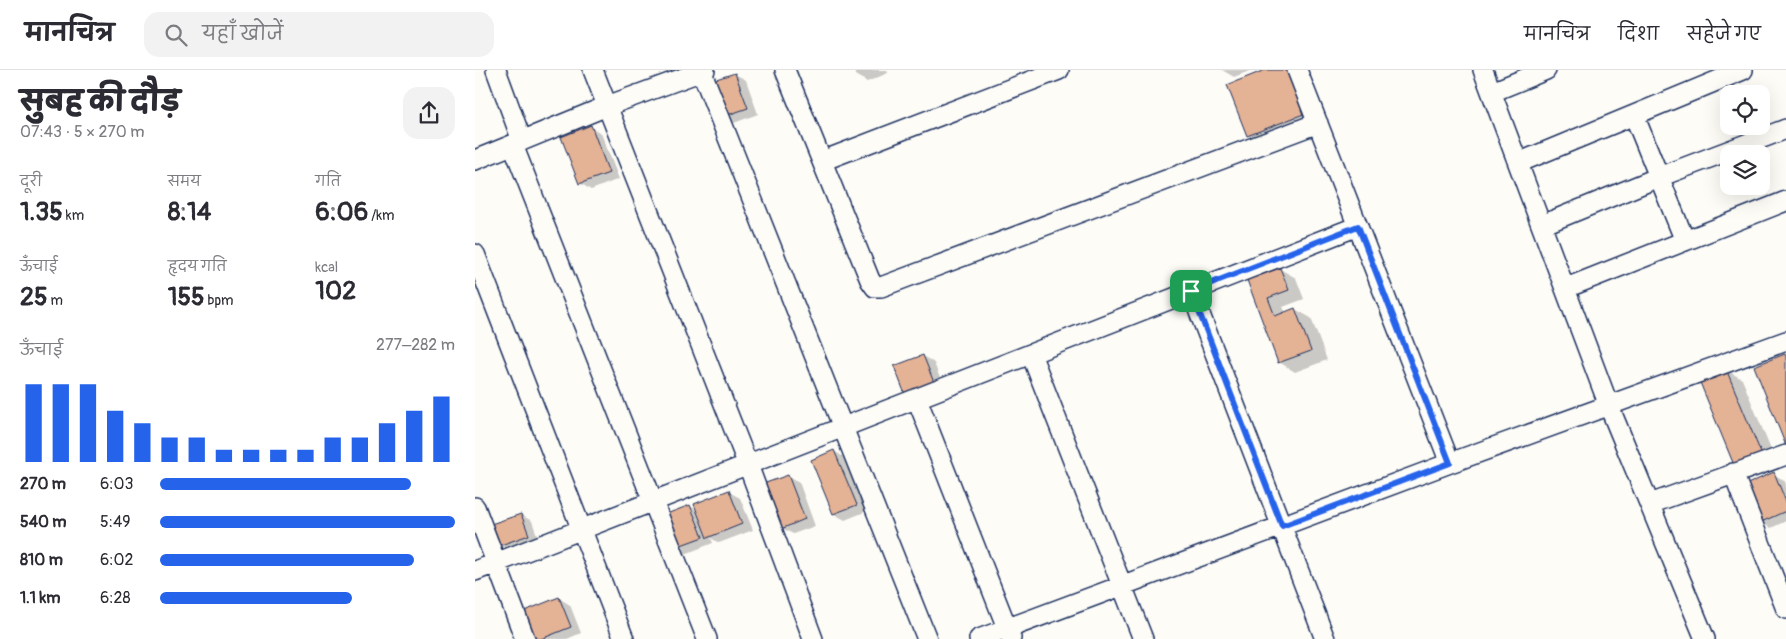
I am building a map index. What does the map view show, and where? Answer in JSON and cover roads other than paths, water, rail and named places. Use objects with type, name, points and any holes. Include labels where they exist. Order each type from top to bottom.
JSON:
[{"type":"street","points":[[496,70],[518,143],[707,639]]},
{"type":"street","points":[[593,70],[748,465],[813,639]]},
{"type":"street","points":[[475,160],[607,106],[703,70],[927,639]]},
{"type":"street","points":[[785,70],[870,280],[875,287],[881,287],[1318,123]]},
{"type":"street","points":[[822,161],[1059,70]]},
{"type":"street","points":[[1297,70],[1450,463]]},
{"type":"street","points":[[1483,70],[1609,406],[1705,639]]},
{"type":"street","points":[[1491,92],[1546,70]]},
{"type":"street","points":[[1518,163],[1743,70]]},
{"type":"street","points":[[1634,115],[1685,241]]},
{"type":"street","points":[[1542,225],[1659,177],[1786,129]]},
{"type":"street","points":[[1566,288],[1786,201]]},
{"type":"street","points":[[475,571],[1358,226]]},
{"type":"street","points":[[475,254],[624,639]]},
{"type":"street","points":[[1191,291],[1325,639]]},
{"type":"street","points":[[979,639],[1009,633],[1122,585],[1786,341]]},
{"type":"street","points":[[1031,354],[1143,639]]},
{"type":"street","points":[[917,399],[1009,633]]},
{"type":"street","points":[[1650,504],[1786,455]]},
{"type":"street","points":[[1733,473],[1786,609]]},
{"type":"street","points":[[475,507],[525,639]]}]
